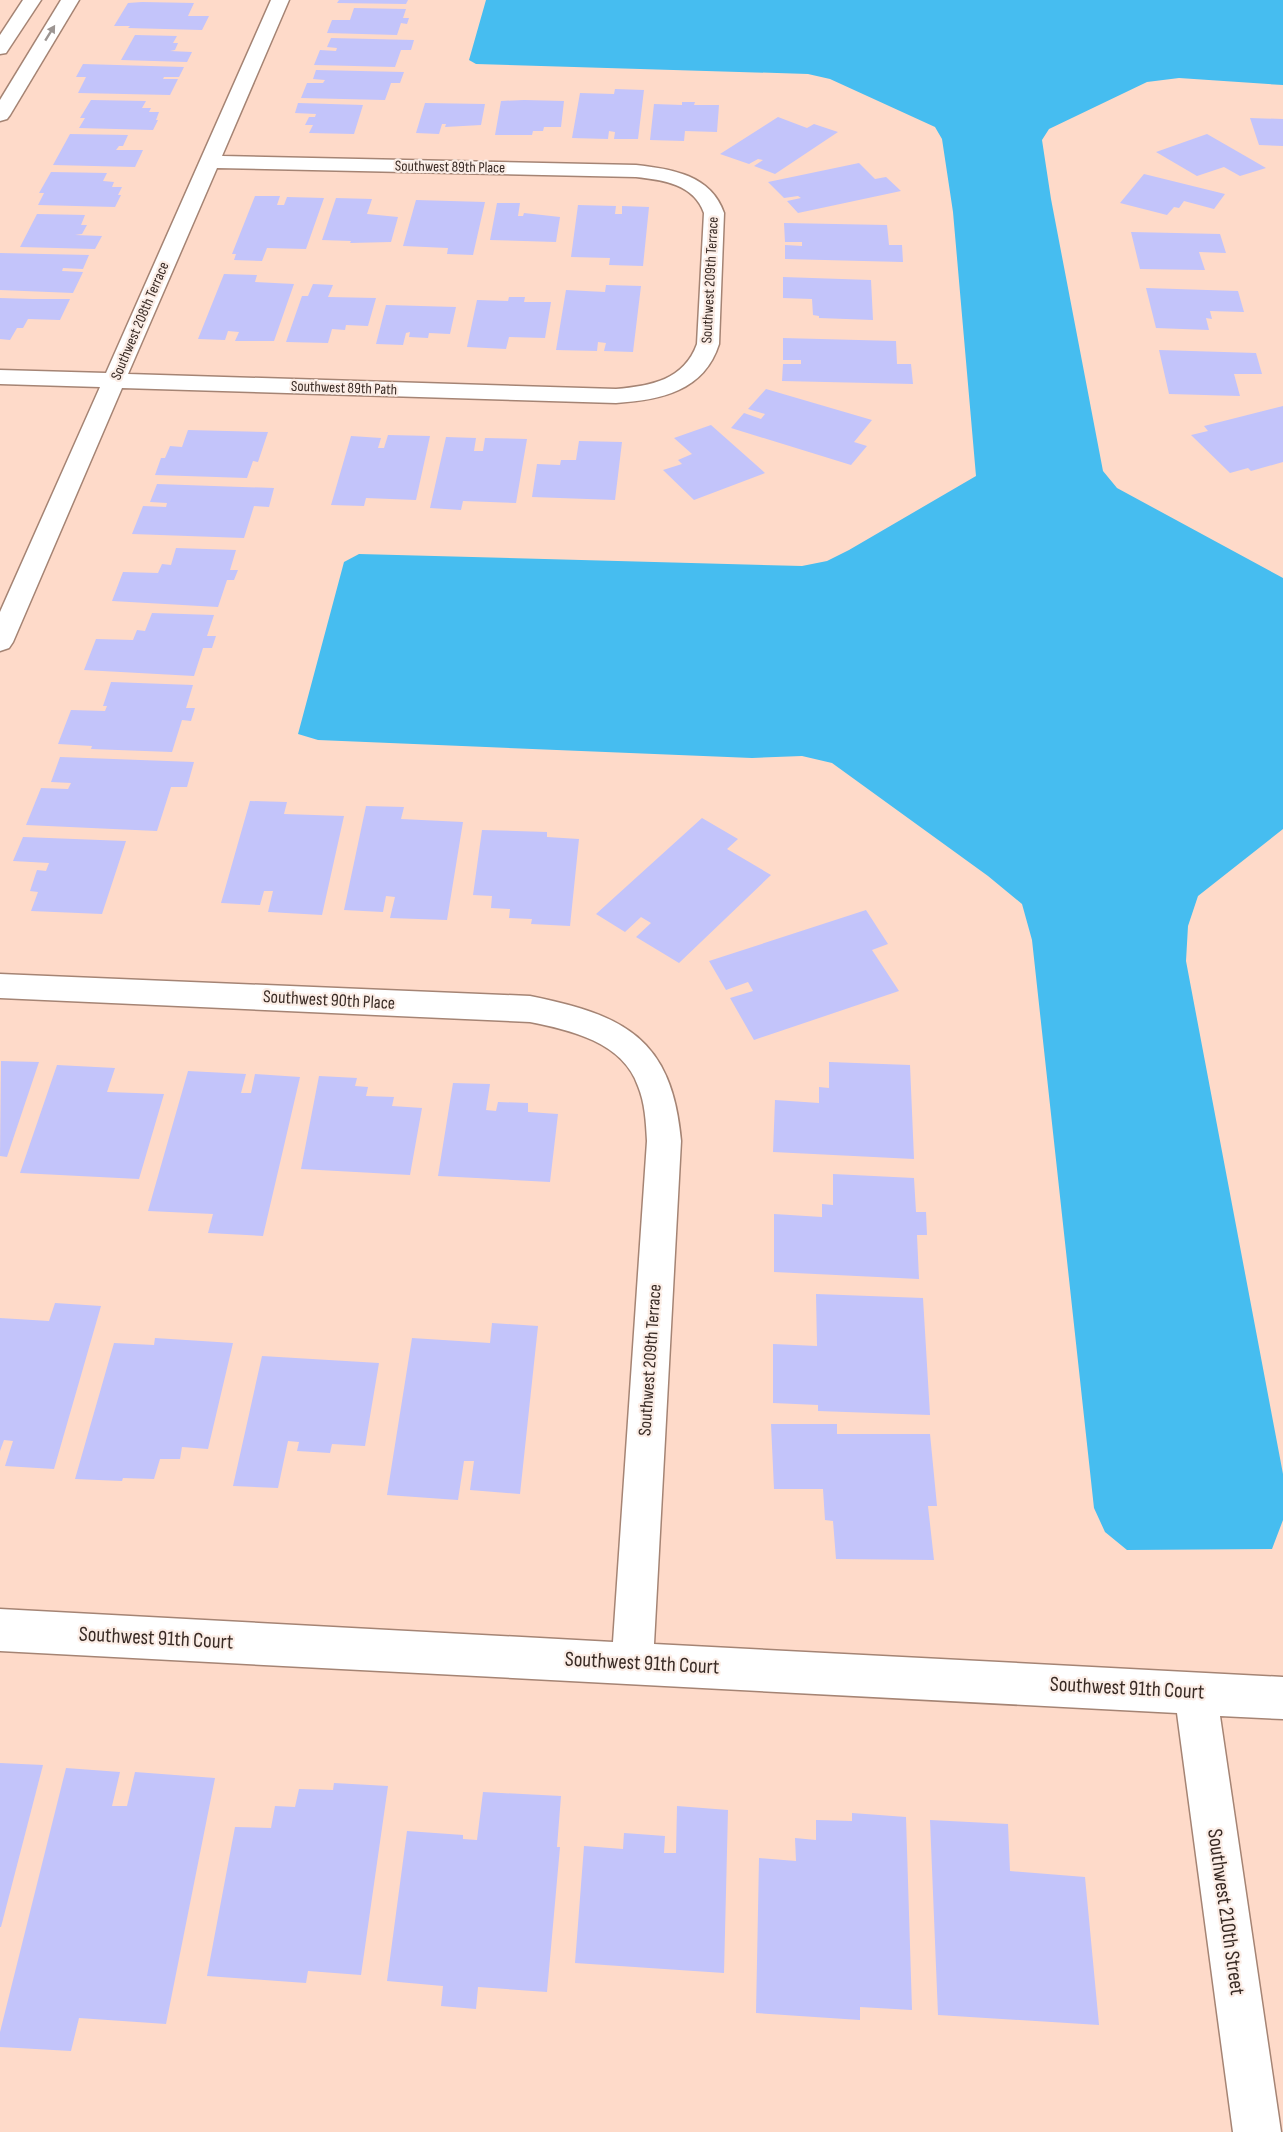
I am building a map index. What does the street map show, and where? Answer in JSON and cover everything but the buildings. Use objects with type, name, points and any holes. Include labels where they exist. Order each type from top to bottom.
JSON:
[{"type":"street","points":[[0,50],[32,0]]},
{"type":"street","points":[[0,115],[70,0]]},
{"type":"street","name":"Southwest 208th Terrace","points":[[0,642],[280,0]]},
{"type":"street","name":"Southwest 89th Place","points":[[208,162],[630,171],[669,176],[691,184]]},
{"type":"street","name":"Southwest 209th Terrace","points":[[685,378],[698,366],[707,351],[714,224],[710,201],[691,184]]},
{"type":"street","name":"Southwest 89th Path","points":[[0,377],[616,396],[642,394],[685,378]]},
{"type":"street","name":"Southwest 90th Place","points":[[0,986],[530,1009],[577,1019],[609,1032],[629,1046],[643,1062]]},
{"type":"street","name":"Southwest 209th Terrace","points":[[632,1662],[664,1141],[664,1116],[660,1096],[643,1062]]},
{"type":"street","name":"Southwest 91th Court","points":[[0,1630],[1283,1698]]},
{"type":"street","name":"Southwest 210th Street","points":[[1195,1692],[1257,2132]]},
{"type":"water","points":[[486,0],[1283,0],[1283,85],[1179,78],[1147,82],[1049,129],[1042,140],[1051,199],[1103,471],[1117,488],[1283,578],[1283,829],[1198,896],[1188,926],[1186,961],[1283,1474],[1283,1520],[1272,1549],[1127,1550],[1105,1532],[1094,1508],[1032,940],[1022,904],[988,876],[832,763],[802,756],[752,758],[318,740],[298,734],[344,562],[359,554],[802,566],[827,561],[849,550],[976,476],[953,212],[942,139],[935,127],[830,79],[808,74],[476,64],[469,60]]}]
